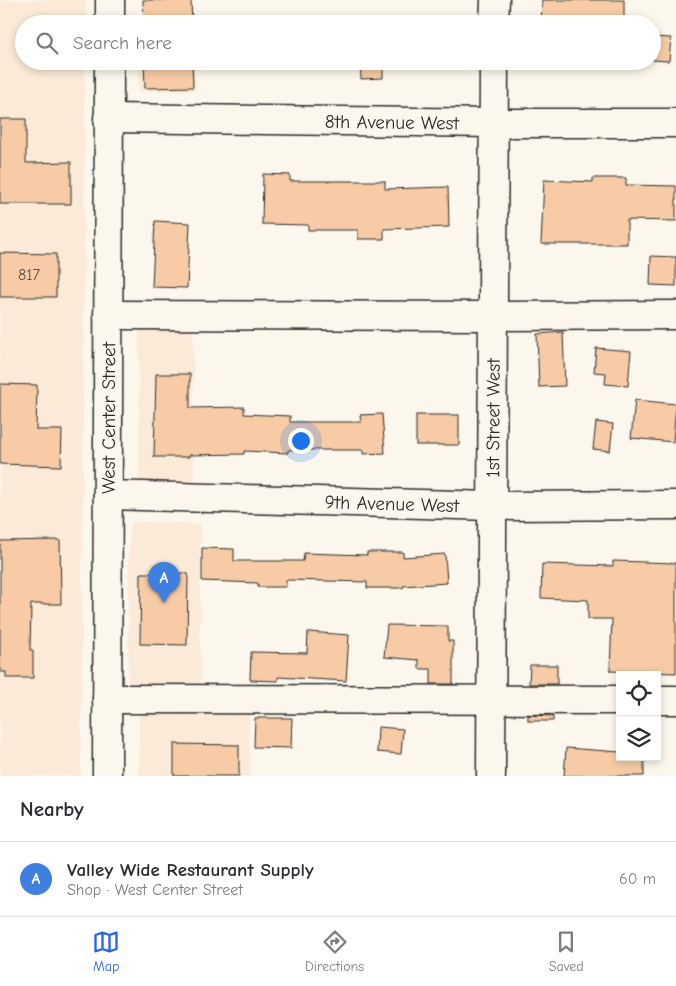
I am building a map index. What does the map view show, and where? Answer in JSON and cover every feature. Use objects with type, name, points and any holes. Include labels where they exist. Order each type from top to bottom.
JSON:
[{"type":"street","points":[[110,0],[110,15]]},
{"type":"street","points":[[494,0],[494,15]]},
{"type":"street","name":"West Center Street","points":[[107,776],[109,70]]},
{"type":"street","name":"1st Street West","points":[[491,776],[494,70]]},
{"type":"street","name":"8th Avenue West","points":[[108,118],[494,123],[676,123]]},
{"type":"street","points":[[108,315],[676,315]]},
{"type":"street","name":"9th Avenue West","points":[[108,495],[492,506],[676,505]]},
{"type":"street","points":[[107,700],[616,700]]},
{"type":"street","points":[[661,700],[676,700]]},
{"type":"shaded area","points":[[0,0],[86,0],[86,15],[15,15],[15,70],[85,70],[81,776],[0,776]]},
{"type":"shaded area","points":[[138,70],[195,70],[195,90],[139,91]]},
{"type":"shaded area","points":[[139,325],[193,325],[194,488],[139,488]]},
{"type":"shaded area","points":[[138,522],[200,524],[200,694],[128,694],[129,532],[131,524]]},
{"type":"shaded area","points":[[139,710],[249,710],[249,776],[139,776]]},
{"type":"building","points":[[143,0],[191,0],[192,15],[144,15]]},
{"type":"building","points":[[542,0],[624,0],[624,15],[541,15]]},
{"type":"building","points":[[661,37],[671,38],[669,61],[661,61]]},
{"type":"building","points":[[144,70],[192,70],[193,87],[145,88]]},
{"type":"building","points":[[360,70],[383,70],[383,78],[361,79]]},
{"type":"building","points":[[0,119],[26,119],[26,163],[71,162],[71,204],[0,204]]},
{"type":"building","points":[[263,174],[290,175],[290,181],[385,181],[385,189],[448,187],[449,227],[384,229],[384,239],[358,239],[358,230],[308,230],[308,225],[262,224]]},
{"type":"building","points":[[593,178],[626,178],[626,185],[676,186],[676,221],[627,220],[627,244],[541,244],[544,180],[593,182]]},
{"type":"building","points":[[155,221],[190,223],[187,288],[152,287]]},
{"type":"building","points":[[0,253],[56,254],[56,297],[0,297]]},
{"type":"building","points":[[651,256],[676,257],[676,286],[650,285]]},
{"type":"building","points":[[563,332],[565,386],[539,387],[537,334]]},
{"type":"building","points":[[596,348],[631,351],[628,386],[605,384],[606,373],[594,372]]},
{"type":"building","points":[[156,374],[190,374],[190,408],[244,407],[244,414],[290,416],[290,422],[361,422],[360,415],[382,414],[385,453],[363,454],[363,450],[288,450],[288,453],[244,451],[244,454],[154,457]]},
{"type":"building","points":[[0,384],[37,385],[36,430],[62,430],[61,466],[0,464]]},
{"type":"building","points":[[635,400],[676,404],[673,442],[631,438]]},
{"type":"building","points":[[416,415],[459,415],[459,445],[416,445]]},
{"type":"building","points":[[596,422],[613,424],[610,451],[593,449]]},
{"type":"building","points":[[60,540],[61,604],[31,604],[30,650],[33,650],[33,678],[6,678],[6,672],[0,672],[0,541]]},
{"type":"building","points":[[202,548],[234,549],[234,561],[303,561],[304,553],[367,555],[367,552],[403,552],[403,557],[445,554],[447,583],[403,586],[403,588],[367,588],[367,582],[286,580],[286,587],[258,587],[258,583],[202,581]]},
{"type":"building","points":[[613,561],[676,563],[676,673],[661,673],[661,671],[610,671],[612,619],[588,619],[588,600],[541,598],[542,564],[613,566]]},
{"type":"building","points":[[141,573],[188,573],[187,645],[140,644]]},
{"type":"building","points":[[387,625],[448,626],[448,641],[453,641],[453,684],[431,684],[431,669],[419,669],[419,660],[384,657]]},
{"type":"building","points":[[308,632],[349,635],[346,681],[278,677],[278,681],[250,680],[251,652],[307,653]]},
{"type":"building","points":[[530,665],[557,665],[557,684],[529,684]]},
{"type":"building","points":[[528,715],[553,716],[553,721],[528,721]]},
{"type":"building","points":[[255,718],[292,718],[291,748],[254,747]]},
{"type":"building","points":[[378,727],[403,729],[401,754],[377,752]]},
{"type":"building","points":[[174,744],[239,745],[239,776],[174,776]]},
{"type":"building","points":[[566,748],[616,752],[616,761],[644,761],[644,776],[564,776]]},
{"type":"place","name":"Valley Wide Restaurant Supply","points":[[164,603]]}]
